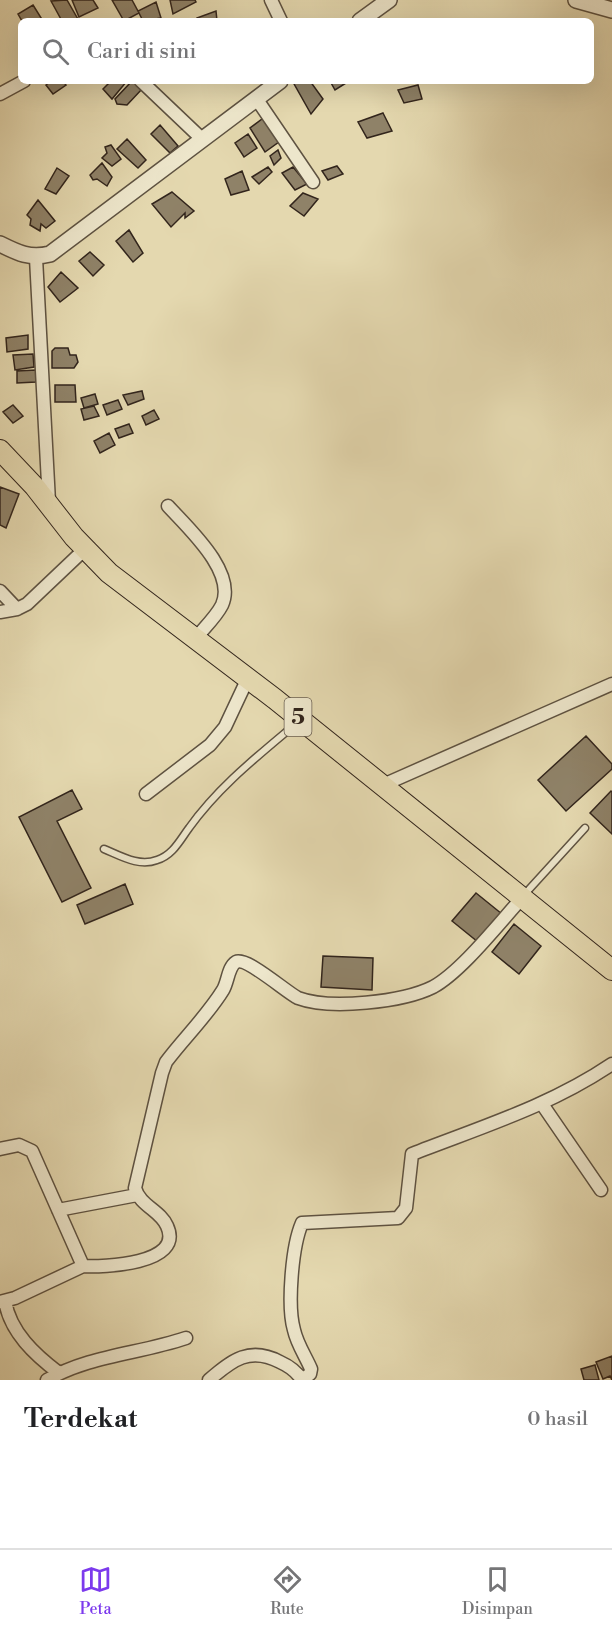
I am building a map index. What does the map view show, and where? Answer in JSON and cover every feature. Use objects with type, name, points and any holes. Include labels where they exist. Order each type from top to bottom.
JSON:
[{"type":"highway","name":"5","points":[[0,450],[109,573],[248,678],[612,969]]},
{"type":"street","points":[[271,0],[280,18]]},
{"type":"street","points":[[364,18],[389,0]]},
{"type":"street","points":[[576,0],[612,10]]},
{"type":"street","points":[[0,94],[18,84]]},
{"type":"street","points":[[144,84],[202,139]]},
{"type":"street","points":[[0,244],[21,255],[36,258],[50,254],[276,84]]},
{"type":"street","points":[[256,98],[313,182]]},
{"type":"street","points":[[36,258],[49,505]]},
{"type":"street","points":[[168,506],[203,544],[219,570],[225,585],[221,607],[195,639]]},
{"type":"street","points":[[0,612],[17,609],[27,604],[86,549]]},
{"type":"street","points":[[0,591],[17,609]]},
{"type":"street","points":[[146,794],[210,745],[225,727],[248,678]]},
{"type":"street","points":[[383,785],[612,684]]},
{"type":"street","points":[[59,1373],[41,1360],[20,1336],[3,1301],[83,1266],[135,1263],[162,1250],[169,1236],[166,1224],[137,1195],[135,1179],[166,1062],[223,990],[230,969],[235,963],[241,961],[250,964],[298,998],[313,1001],[356,1003],[420,993],[442,982],[523,897]]},
{"type":"street","points":[[209,1380],[239,1359],[255,1353],[269,1356],[288,1365],[302,1380],[310,1374],[311,1369],[294,1330],[292,1300],[302,1223],[398,1218],[406,1208],[412,1154],[497,1124],[542,1104],[588,1081],[612,1064]]},
{"type":"street","points":[[542,1104],[601,1190]]},
{"type":"street","points":[[0,1149],[19,1145],[32,1151],[83,1266]]},
{"type":"street","points":[[58,1210],[137,1195]]},
{"type":"street","points":[[47,1380],[96,1359],[163,1346],[186,1338]]},
{"type":"lane","points":[[104,849],[134,861],[148,863],[168,855],[201,811],[229,781],[301,720]]},
{"type":"lane","points":[[523,897],[585,828]]},
{"type":"building","points":[[67,0],[77,18],[60,18],[51,1]]},
{"type":"building","points":[[72,0],[93,0],[98,8],[79,17]]},
{"type":"building","points":[[112,0],[132,0],[139,13],[130,18],[122,18]]},
{"type":"building","points":[[170,0],[195,0],[196,2],[173,14]]},
{"type":"building","points":[[156,2],[161,18],[142,18],[138,11]]},
{"type":"building","points":[[33,5],[41,18],[20,18],[18,14]]},
{"type":"building","points":[[216,11],[217,18],[197,18]]},
{"type":"building","points":[[65,84],[66,85],[53,94],[46,85]]},
{"type":"building","points":[[108,84],[124,84],[112,99],[103,89]]},
{"type":"building","points":[[129,84],[137,84],[143,88],[127,105],[117,104],[115,99]]},
{"type":"building","points":[[294,84],[312,84],[323,99],[311,114]]},
{"type":"building","points":[[332,84],[344,84],[335,90]]},
{"type":"building","points":[[418,85],[422,99],[404,103],[398,90]]},
{"type":"building","points":[[383,113],[392,131],[367,138],[358,122]]},
{"type":"building","points":[[266,116],[283,139],[265,152],[250,128]]},
{"type":"building","points":[[160,125],[178,146],[170,153],[151,134]]},
{"type":"building","points":[[248,134],[257,148],[244,157],[235,143]]},
{"type":"building","points":[[127,139],[146,160],[138,168],[117,149]]},
{"type":"building","points":[[111,145],[121,159],[112,166],[102,158],[107,153],[105,147]]},
{"type":"building","points":[[278,150],[281,158],[274,165],[270,156]]},
{"type":"building","points":[[102,163],[112,177],[107,186],[97,179],[93,180],[90,175]]},
{"type":"building","points":[[337,166],[343,174],[328,180],[322,171]]},
{"type":"building","points":[[268,167],[272,172],[259,184],[252,177]]},
{"type":"building","points":[[293,167],[307,184],[295,190],[282,173]]},
{"type":"building","points":[[57,168],[69,176],[56,194],[45,189]]},
{"type":"building","points":[[242,171],[249,190],[231,195],[225,179]]},
{"type":"building","points":[[172,192],[194,211],[185,218],[185,213],[171,227],[152,204]]},
{"type":"building","points":[[303,193],[318,199],[304,216],[290,206]]},
{"type":"building","points":[[38,200],[55,221],[46,228],[41,224],[40,231],[30,225],[31,219],[27,215]]},
{"type":"building","points":[[129,230],[143,253],[133,262],[116,241]]},
{"type":"building","points":[[90,252],[104,265],[93,276],[79,261]]},
{"type":"building","points":[[61,272],[78,288],[60,302],[48,287]]},
{"type":"building","points":[[28,335],[28,349],[7,352],[6,338]]},
{"type":"building","points":[[55,348],[68,348],[70,355],[76,355],[78,362],[74,368],[52,368],[52,351]]},
{"type":"building","points":[[33,354],[34,367],[15,370],[13,355]]},
{"type":"building","points":[[36,370],[36,382],[17,383],[17,371]]},
{"type":"building","points":[[55,385],[75,385],[76,402],[55,402]]},
{"type":"building","points":[[142,391],[144,399],[128,405],[123,395]]},
{"type":"building","points":[[95,394],[98,404],[84,408],[81,398]]},
{"type":"building","points":[[118,400],[122,409],[107,415],[103,405]]},
{"type":"building","points":[[13,405],[23,416],[13,423],[3,412]]},
{"type":"building","points":[[94,406],[99,416],[84,420],[81,409]]},
{"type":"building","points":[[154,410],[159,419],[146,425],[142,416]]},
{"type":"building","points":[[129,424],[133,433],[119,438],[115,429]]},
{"type":"building","points":[[109,433],[115,445],[100,453],[94,441]]},
{"type":"building","points":[[0,487],[19,494],[6,528],[0,525]]},
{"type":"building","points":[[586,736],[612,764],[612,769],[566,811],[538,780]]},
{"type":"building","points":[[72,790],[82,809],[57,821],[91,888],[62,902],[19,817]]},
{"type":"building","points":[[612,792],[612,834],[590,813]]},
{"type":"building","points":[[125,884],[133,904],[85,924],[77,905]]},
{"type":"building","points":[[476,893],[502,914],[478,942],[452,921]]},
{"type":"building","points":[[514,924],[541,946],[519,974],[492,952]]},
{"type":"building","points":[[323,956],[373,958],[372,990],[321,987]]},
{"type":"building","points":[[612,1356],[612,1380],[610,1376],[603,1379],[596,1362]]},
{"type":"building","points":[[595,1365],[599,1380],[584,1380],[581,1369]]}]
